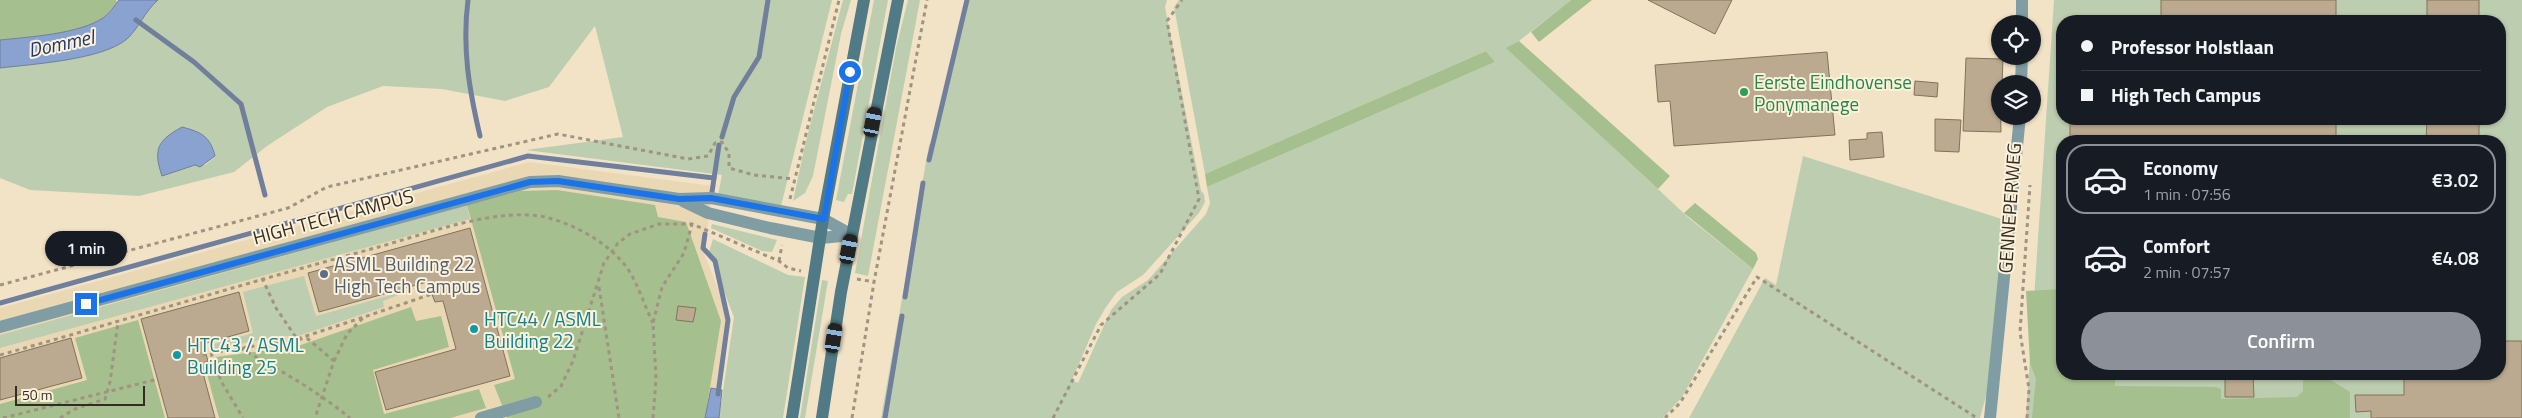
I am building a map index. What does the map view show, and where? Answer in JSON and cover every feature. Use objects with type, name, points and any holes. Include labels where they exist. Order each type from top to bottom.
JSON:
[{"type":"main road","points":[[792,418],[824,219],[864,0]]},
{"type":"main road","points":[[822,418],[852,236],[898,0]]},
{"type":"street","points":[[2022,0],[2022,15]]},
{"type":"street","name":"GENNEPERWEG","points":[[1990,418],[2019,125]]},
{"type":"street","name":"HIGH TECH CAMPUS","points":[[0,327],[530,182],[558,181],[679,199],[711,198],[824,219],[852,236]]},
{"type":"street","name":"HIGH TECH CAMPUS","points":[[679,199],[708,213],[784,231],[821,238],[852,236]]},
{"type":"street","points":[[480,418],[536,402]]},
{"type":"path","points":[[787,213],[839,0]]},
{"type":"path","points":[[852,418],[878,263],[927,0]]},
{"type":"path","points":[[1053,418],[1101,325],[1160,274],[1200,200],[1167,21],[1182,0]]},
{"type":"path","points":[[0,285],[288,208],[327,187],[558,134],[688,159],[708,156],[715,143],[722,142],[729,153],[729,168],[754,175],[794,179]]},
{"type":"path","name":"GENNEPERWEG","points":[[2027,418],[2029,389],[2020,332],[2030,181]]},
{"type":"path","points":[[0,355],[118,322],[262,278],[480,220],[519,215],[548,218],[562,222],[590,236],[611,251],[630,273],[653,323]]},
{"type":"path","points":[[536,402],[554,394],[566,377],[598,286],[604,263],[611,251],[625,238],[648,226],[668,223],[692,224],[779,261],[784,231]]},
{"type":"path","points":[[653,418],[656,379],[653,323],[662,287],[684,252],[692,224]]},
{"type":"path","points":[[1666,418],[1680,403],[1757,277],[1978,418]]},
{"type":"path","points":[[262,278],[276,308],[297,339]]},
{"type":"path","points":[[598,286],[618,418]]},
{"type":"path","points":[[297,339],[435,293]]},
{"type":"path","points":[[314,418],[324,396],[334,360],[348,334],[364,317]]},
{"type":"path","points":[[60,418],[74,409],[105,398],[108,390],[118,322]]},
{"type":"path","points":[[203,355],[297,339],[308,339],[334,360]]},
{"type":"path","points":[[239,348],[282,370],[324,396],[350,418]]},
{"type":"path","points":[[211,353],[221,380],[243,418]]},
{"type":"path","points":[[3,418],[158,378]]},
{"type":"shaded area","points":[[529,162],[713,186],[704,253],[729,317],[711,418],[0,418],[0,308]]},
{"type":"green space","points":[[0,0],[116,0],[117,2],[102,19],[84,27],[48,35],[0,40]]},
{"type":"green space","points":[[158,0],[832,0],[781,206],[718,195],[722,175],[526,150],[623,137],[595,26],[549,87],[505,101],[442,89],[383,86],[327,107],[267,146],[234,172],[139,196],[30,190],[0,178],[0,68],[66,60],[101,52],[116,46],[131,35],[149,9]],"holes":[[[188,129],[215,157],[205,165],[196,165],[162,175],[157,152],[161,142]]]},
{"type":"green space","points":[[843,0],[851,0],[841,34],[813,176],[805,193],[793,201],[805,145]]},
{"type":"green space","points":[[874,0],[888,0],[852,194],[848,194],[844,202],[836,200]]},
{"type":"green space","points":[[908,0],[920,0],[868,276],[855,273],[896,48]]},
{"type":"green space","points":[[966,0],[1167,0],[1165,7],[1201,191],[1204,194],[1205,202],[1199,213],[1143,275],[1117,292],[1106,307],[1096,324],[1072,380],[1078,383],[1111,310],[1122,297],[1148,280],[1206,214],[1210,203],[1207,187],[1495,62],[1486,51],[1205,174],[1174,7],[1179,0],[1571,0],[1519,41],[1507,48],[1690,219],[1753,269],[1682,397],[1663,418],[881,418],[929,145],[934,138]]},
{"type":"green space","points":[[1571,0],[1592,0],[1539,42],[1531,32]]},
{"type":"green space","points":[[2054,0],[2522,0],[2522,418],[2026,418]]},
{"type":"green space","points":[[1519,41],[1670,176],[1658,189],[1506,48]]},
{"type":"green space","points":[[1486,51],[1495,62],[1207,187],[1205,174]]},
{"type":"green space","points":[[1803,156],[2005,220],[1990,382],[1980,418],[1689,418],[1765,278],[1776,285]]},
{"type":"green space","points":[[557,190],[655,205],[658,217],[686,222],[721,321],[705,418],[507,418],[494,385],[515,379],[467,205],[520,191]]},
{"type":"green space","points":[[1695,203],[1756,253],[1758,259],[1753,269],[1684,213]]},
{"type":"green space","points":[[467,205],[470,219],[0,348],[0,335]]},
{"type":"green space","points":[[712,224],[777,240],[772,252],[762,251],[711,228]]},
{"type":"green space","points":[[713,239],[788,275],[805,277],[783,418],[719,418],[734,317],[709,252]]},
{"type":"green space","points":[[304,276],[316,316],[416,288],[383,301],[384,307],[298,336],[280,336],[215,349],[214,344],[253,333],[243,292]]},
{"type":"green space","points":[[822,280],[828,281],[805,418],[800,418]]},
{"type":"green space","points":[[2056,289],[2056,380],[2115,380],[2115,386],[2216,387],[2221,389],[2221,399],[2297,397],[2303,391],[2303,380],[2331,380],[2350,392],[2350,418],[2032,418],[2036,379],[2030,363],[2026,291]]},
{"type":"green space","points":[[411,307],[416,321],[441,316],[449,347],[373,370],[384,414],[479,389],[486,408],[450,418],[219,418],[205,367],[218,364],[216,357],[298,346]]},
{"type":"green space","points":[[138,320],[165,418],[0,418],[0,404],[87,380],[75,338]]},
{"type":"water","name":"Dommel","points":[[119,0],[158,0],[149,9],[131,35],[116,46],[101,52],[66,60],[0,68],[0,40],[53,34],[81,28],[103,18]]},
{"type":"water","points":[[182,127],[204,136],[213,149],[215,156],[200,167],[195,165],[162,176],[158,159],[159,147],[167,137]]},
{"type":"water","points":[[711,388],[722,390],[719,418],[705,418]]},
{"type":"building","points":[[1648,0],[1732,0],[1715,34]]},
{"type":"building","points":[[2161,0],[2336,0],[2336,15],[2161,15]]},
{"type":"building","points":[[2427,0],[2479,0],[2479,15],[2427,15]]},
{"type":"building","name":"Eerste Eindhovense Ponymanege","points":[[1827,52],[1835,135],[1674,146],[1670,101],[1658,102],[1655,65]]},
{"type":"building","points":[[1966,58],[1991,59],[1991,65],[2003,65],[2002,75],[1991,75],[1991,125],[2001,125],[2001,132],[1963,131]]},
{"type":"building","points":[[1915,81],[1938,83],[1937,97],[1914,95]]},
{"type":"building","points":[[1935,119],[1961,120],[1959,152],[1935,151]]},
{"type":"building","points":[[2070,125],[2336,125],[2336,135],[2070,135]]},
{"type":"building","points":[[2427,125],[2479,125],[2479,135],[2426,135]]},
{"type":"building","points":[[1882,132],[1884,157],[1850,160],[1849,140],[1867,139],[1867,133]]},
{"type":"building","name":"HTC44 / ASML Building 22","points":[[470,228],[510,376],[386,410],[375,372],[456,349],[443,301],[435,302],[427,282],[319,312],[308,273]]},
{"type":"building","name":"HTC43 / ASML Building 25","points":[[239,292],[249,331],[203,344],[208,361],[204,363],[203,373],[215,418],[168,418],[141,319]]},
{"type":"building","points":[[678,306],[696,308],[693,322],[676,320]]},
{"type":"building","points":[[71,338],[82,378],[0,400],[0,358]]},
{"type":"building","points":[[2506,341],[2522,341],[2522,418],[2371,418],[2371,411],[2356,412],[2355,395],[2404,395],[2404,380],[2506,380]]},
{"type":"building","points":[[2225,380],[2253,380],[2254,397],[2225,397]]},
{"type":"waterway","points":[[468,0],[466,52],[480,136]]},
{"type":"waterway","points":[[722,137],[734,97],[759,57],[768,0]]},
{"type":"waterway","points":[[929,160],[967,0]]},
{"type":"waterway","points":[[136,20],[194,62],[241,104],[265,195]]},
{"type":"waterway","points":[[712,192],[719,145]]},
{"type":"waterway","points":[[0,303],[528,156],[714,178]]},
{"type":"waterway","points":[[905,297],[923,183]]},
{"type":"waterway","points":[[705,234],[703,248],[715,261],[728,320],[718,394]]},
{"type":"waterway","points":[[885,418],[902,316]]},
{"type":"place","name":"Eerste Eindhovense Ponymanege","points":[[1744,92]]},
{"type":"place","name":"ASML Building 22 High Tech Campus","points":[[324,274]]},
{"type":"place","name":"HTC44 / ASML Building 22","points":[[474,329]]},
{"type":"place","name":"HTC43 / ASML Building 25","points":[[177,355]]},
{"type":"route","points":[[86,304],[530,182],[558,181],[679,199],[711,198],[824,219],[850,72]]}]
